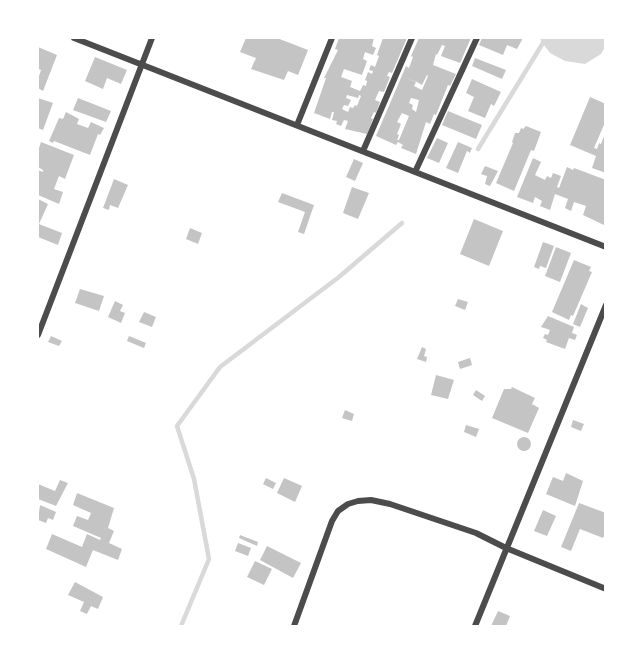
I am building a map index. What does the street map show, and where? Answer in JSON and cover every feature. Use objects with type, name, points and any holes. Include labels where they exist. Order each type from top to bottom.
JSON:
[{"type":"street","points":[[74,38],[606,247]]},
{"type":"street","points":[[38,335],[152,38]]},
{"type":"street","points":[[297,125],[332,38]]},
{"type":"street","points":[[363,151],[412,38]]},
{"type":"street","points":[[415,172],[477,38]]},
{"type":"street","points":[[475,627],[606,305]]},
{"type":"street","points":[[294,627],[332,521],[338,511],[358,501],[371,500],[390,504],[476,533],[506,548],[606,589]]},
{"type":"shaded area","points":[[540,38],[605,38],[605,47],[601,54],[585,64],[565,61],[550,53]]},
{"type":"building","points":[[246,38],[277,38],[308,50],[298,75],[288,71],[284,80],[251,69],[256,58],[240,52]]},
{"type":"building","points":[[339,38],[374,38],[372,46],[376,48],[373,55],[365,52],[363,59],[367,61],[362,75],[344,69],[341,77],[352,81],[350,87],[360,91],[363,85],[366,86],[367,81],[365,80],[368,72],[372,74],[373,71],[369,70],[371,65],[375,67],[383,38],[407,38],[392,73],[389,72],[387,76],[390,77],[384,92],[379,91],[375,100],[380,102],[376,113],[374,112],[371,118],[373,119],[367,134],[345,129],[348,121],[344,120],[341,126],[336,124],[337,121],[332,120],[334,112],[330,119],[314,113],[326,78],[324,78],[338,50],[335,49]],"holes":[[[347,95],[358,98],[359,95],[361,96],[357,106],[350,107],[348,112],[342,109],[344,105],[348,106],[351,100],[346,98]]]},
{"type":"building","points":[[419,38],[471,38],[460,63],[441,56],[445,46],[442,45],[436,54],[433,65],[456,74],[450,86],[448,85],[436,115],[434,114],[430,124],[426,122],[416,154],[401,148],[403,145],[398,142],[396,145],[376,136],[406,66],[409,68],[413,57],[411,56]],"holes":[[[427,75],[422,90],[414,86],[416,82],[406,78],[417,82],[422,85]],[[411,98],[419,100],[416,112],[412,109],[413,105],[409,103]],[[402,113],[409,116],[399,140],[397,140],[399,135],[397,134],[401,124],[397,122]]]},
{"type":"building","points":[[482,38],[523,38],[517,49],[507,45],[503,55],[479,45]]},
{"type":"building","points":[[38,47],[57,55],[43,91],[38,88],[41,70],[38,69]]},
{"type":"building","points":[[95,57],[127,70],[121,84],[107,78],[103,89],[85,81]]},
{"type":"building","points":[[475,58],[506,70],[502,79],[472,66]]},
{"type":"building","points":[[472,79],[501,92],[494,106],[491,104],[485,118],[468,111],[474,97],[466,93]]},
{"type":"building","points":[[590,97],[606,104],[606,120],[594,148],[597,149],[599,143],[601,144],[606,131],[606,173],[592,168],[596,156],[570,145]]},
{"type":"building","points":[[38,98],[53,103],[43,130],[38,128]]},
{"type":"building","points":[[78,98],[111,111],[106,122],[73,110]]},
{"type":"building","points":[[448,111],[482,125],[476,139],[442,125]]},
{"type":"building","points":[[66,112],[79,119],[77,124],[88,128],[91,122],[104,128],[100,135],[98,134],[90,155],[49,141],[59,118],[63,119]]},
{"type":"building","points":[[526,126],[541,132],[514,191],[496,183],[515,133],[519,133],[521,128]]},
{"type":"building","points":[[437,138],[448,143],[439,163],[427,158]]},
{"type":"building","points":[[41,142],[74,155],[65,179],[59,176],[54,189],[63,192],[59,204],[38,195],[38,170],[43,172],[38,167],[38,151]]},
{"type":"building","points":[[458,142],[472,148],[470,153],[467,151],[458,173],[446,168]]},
{"type":"building","points":[[533,158],[541,162],[535,175],[545,180],[547,176],[551,178],[553,173],[561,176],[557,187],[559,188],[567,167],[606,180],[606,226],[583,215],[586,206],[574,202],[571,211],[565,208],[568,199],[555,194],[550,210],[540,206],[542,201],[535,197],[533,203],[517,197]]},
{"type":"building","points":[[354,159],[363,163],[355,181],[346,177]]},
{"type":"building","points":[[485,166],[498,171],[490,186],[485,184],[487,176],[481,174]]},
{"type":"building","points":[[114,179],[128,185],[118,208],[110,205],[109,210],[103,208]]},
{"type":"building","points":[[352,187],[369,193],[358,219],[343,213]]},
{"type":"building","points":[[282,193],[314,205],[304,234],[298,232],[305,212],[278,202]]},
{"type":"building","points":[[38,199],[48,204],[39,224],[62,233],[58,245],[38,237]]},
{"type":"building","points":[[474,219],[503,231],[489,266],[460,254]]},
{"type":"building","points":[[190,228],[202,233],[198,244],[186,239]]},
{"type":"building","points":[[543,242],[554,246],[546,268],[540,266],[539,269],[534,267]]},
{"type":"building","points":[[556,247],[571,253],[560,282],[545,276]]},
{"type":"building","points":[[574,260],[591,267],[589,271],[592,272],[573,316],[571,315],[569,320],[552,312]]},
{"type":"building","points":[[80,289],[104,296],[99,311],[75,303]]},
{"type":"building","points":[[458,299],[468,302],[465,310],[455,306]]},
{"type":"building","points":[[115,301],[123,305],[120,311],[125,313],[121,323],[108,317]]},
{"type":"building","points":[[581,304],[588,308],[580,327],[573,324]]},
{"type":"building","points":[[144,312],[156,317],[152,327],[139,322]]},
{"type":"building","points":[[548,316],[574,327],[572,333],[577,335],[575,340],[569,338],[565,349],[546,342],[547,340],[543,338],[550,330],[541,327]]},
{"type":"building","points":[[51,336],[62,341],[59,346],[48,342]]},
{"type":"building","points":[[129,336],[146,343],[144,348],[127,341]]},
{"type":"building","points":[[422,347],[426,349],[424,356],[427,357],[426,362],[417,359]]},
{"type":"building","points":[[470,358],[472,365],[460,369],[458,362]]},
{"type":"building","points":[[436,375],[454,380],[448,399],[431,395]]},
{"type":"building","points":[[512,387],[535,398],[532,404],[539,408],[528,433],[492,418],[504,389]]},
{"type":"building","points":[[476,390],[485,396],[482,401],[473,395]]},
{"type":"building","points":[[345,410],[354,414],[352,421],[342,418]]},
{"type":"building","points":[[573,420],[584,424],[581,431],[571,427]]},
{"type":"building","points":[[466,425],[479,429],[476,437],[464,432]]},
{"type":"building","points":[[524,437],[529,439],[531,444],[529,449],[524,451],[519,449],[517,444],[519,439]]},
{"type":"building","points":[[566,473],[583,481],[575,506],[546,494],[553,477],[563,481]]},
{"type":"building","points":[[266,478],[276,483],[273,489],[263,484]]},
{"type":"building","points":[[284,478],[302,486],[295,502],[277,493]]},
{"type":"building","points":[[60,480],[68,483],[56,506],[38,499],[38,484],[55,491]]},
{"type":"building","points":[[77,493],[114,508],[108,528],[114,531],[109,543],[122,549],[118,560],[93,550],[86,567],[46,549],[52,534],[82,547],[87,534],[100,540],[101,538],[73,526],[77,516],[88,520],[91,513],[73,505]]},
{"type":"building","points":[[579,503],[606,513],[606,532],[603,538],[580,529],[571,551],[561,547]]},
{"type":"building","points":[[40,505],[56,512],[53,520],[48,518],[46,523],[38,520]]},
{"type":"building","points":[[543,510],[556,516],[547,536],[534,531]]},
{"type":"building","points":[[240,535],[258,542],[257,546],[239,538]]},
{"type":"building","points":[[238,543],[251,548],[248,556],[235,551]]},
{"type":"building","points":[[267,546],[301,563],[293,578],[260,560]]},
{"type":"building","points":[[255,561],[272,569],[264,585],[247,577]]},
{"type":"building","points":[[75,582],[103,597],[98,609],[91,606],[87,614],[80,611],[84,602],[68,595]]},
{"type":"building","points":[[498,611],[510,616],[506,626],[491,626]]},
{"type":"waterway","points":[[478,149],[546,38]]},
{"type":"waterway","points":[[181,626],[209,559],[194,479],[177,426],[220,367],[339,277],[402,223]]}]
